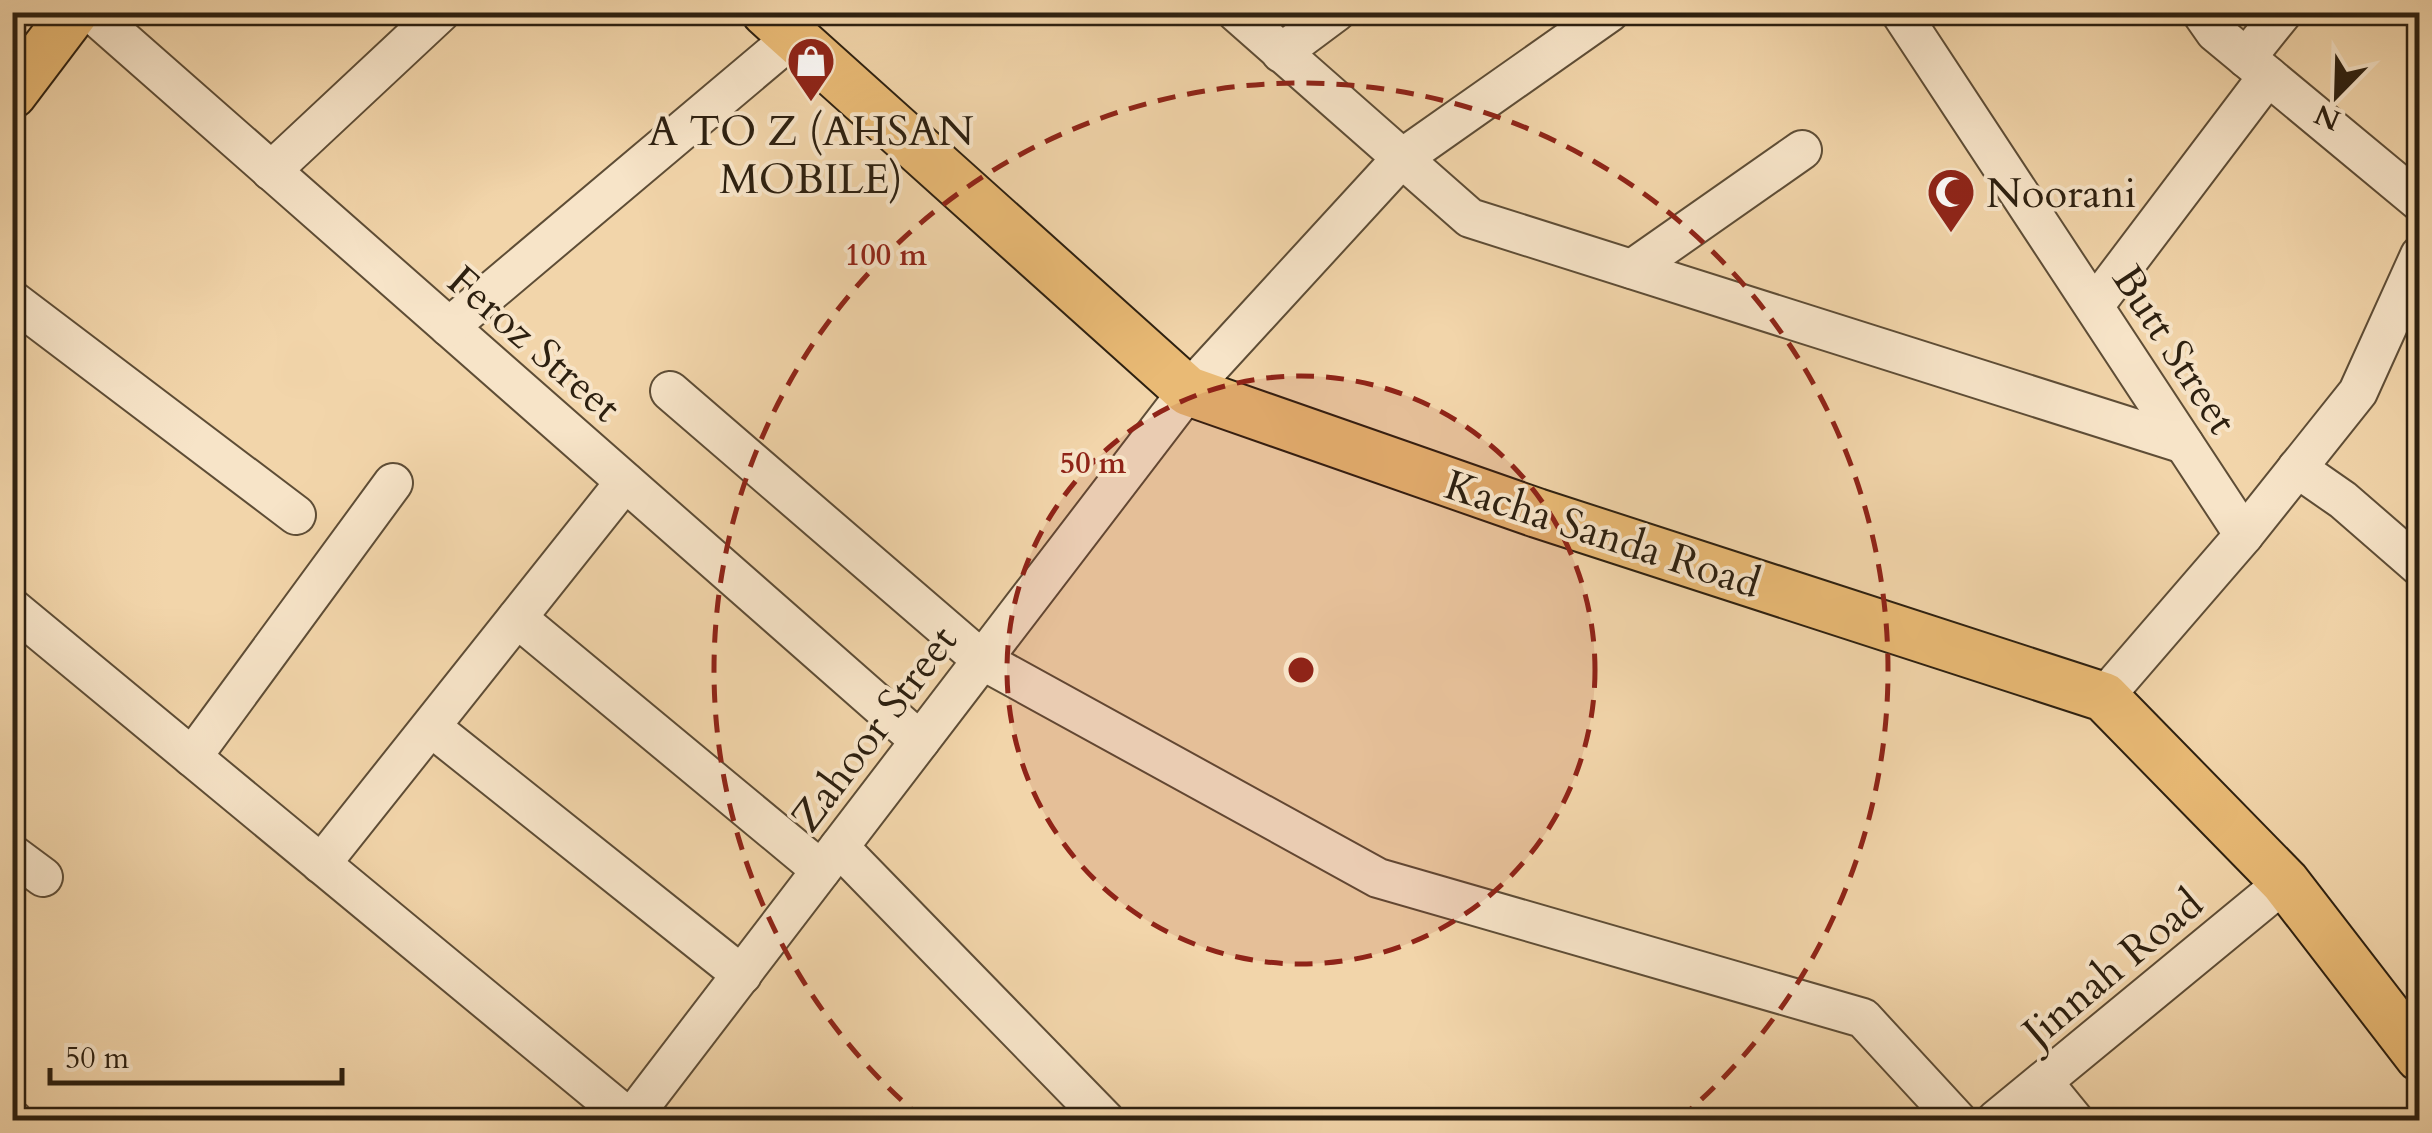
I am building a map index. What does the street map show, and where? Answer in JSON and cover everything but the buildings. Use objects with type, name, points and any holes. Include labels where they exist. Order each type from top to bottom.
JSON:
[{"type":"main road","points":[[12,94],[74,12]]},
{"type":"main road","name":"Kacha Sanda Road","points":[[778,25],[1032,247],[1188,391],[1537,513],[2104,697],[2284,882],[2420,1057]]},
{"type":"street","name":"Feroz Street","points":[[91,12],[920,741]]},
{"type":"street","points":[[271,171],[442,12]]},
{"type":"street","points":[[1236,12],[1470,218],[2184,444]]},
{"type":"street","points":[[1281,53],[1336,12]]},
{"type":"street","name":"Zahoor Street","points":[[631,1120],[1188,391],[1400,159],[1610,12]]},
{"type":"street","name":"Butt Street","points":[[1900,12],[2244,535]]},
{"type":"street","points":[[2201,12],[2215,32],[2420,202]]},
{"type":"street","points":[[2094,306],[2257,67],[2283,12]]},
{"type":"street","points":[[449,327],[778,25]]},
{"type":"street","points":[[1632,270],[1802,150]]},
{"type":"street","points":[[2104,697],[2244,535],[2358,392],[2420,256]]},
{"type":"street","points":[[12,300],[296,515]]},
{"type":"street","points":[[670,391],[982,660],[1378,878],[1863,1018],[1957,1120]]},
{"type":"street","points":[[2297,468],[2342,500],[2420,567]]},
{"type":"street","points":[[321,864],[625,482]]},
{"type":"street","points":[[192,756],[394,484]]},
{"type":"street","points":[[12,608],[631,1120]]},
{"type":"street","points":[[517,618],[830,859],[1105,1120]]},
{"type":"street","points":[[431,727],[742,975]]},
{"type":"street","points":[[12,854],[43,877]]},
{"type":"street","name":"Jinnah Road","points":[[1996,1120],[2284,882]]},
{"type":"street","points":[[2043,1082],[2074,1120]]},
{"type":"place","name":"A TO Z (AHSAN MOBILE)","points":[[811,104]]},
{"type":"place","name":"Noorani","points":[[1951,234]]}]
